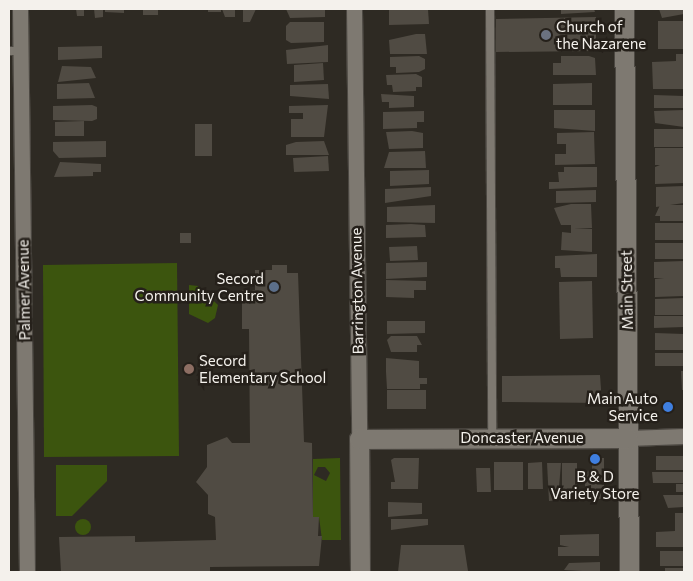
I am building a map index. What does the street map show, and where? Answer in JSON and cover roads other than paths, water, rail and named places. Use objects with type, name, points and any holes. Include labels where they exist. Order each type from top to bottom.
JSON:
[{"type":"street","name":"Palmer Avenue","points":[[20,9],[15,51],[16,180],[28,572]]},
{"type":"street","name":"Barrington Avenue","points":[[354,9],[360,572]]},
{"type":"street","name":"Main Street","points":[[624,9],[629,572]]},
{"type":"street","name":"Doncaster Avenue","points":[[359,440],[684,436]]},
{"type":"lane","points":[[490,9],[492,438]]},
{"type":"place","name":"Church of the Nazarene","points":[[546,35]]},
{"type":"place","name":"Secord Community Centre","points":[[274,287]]},
{"type":"place","name":"Secord Elementary School","points":[[189,369]]},
{"type":"place","name":"Main Auto Service","points":[[668,407]]},
{"type":"place","name":"B & D Variety Store","points":[[595,459]]}]
